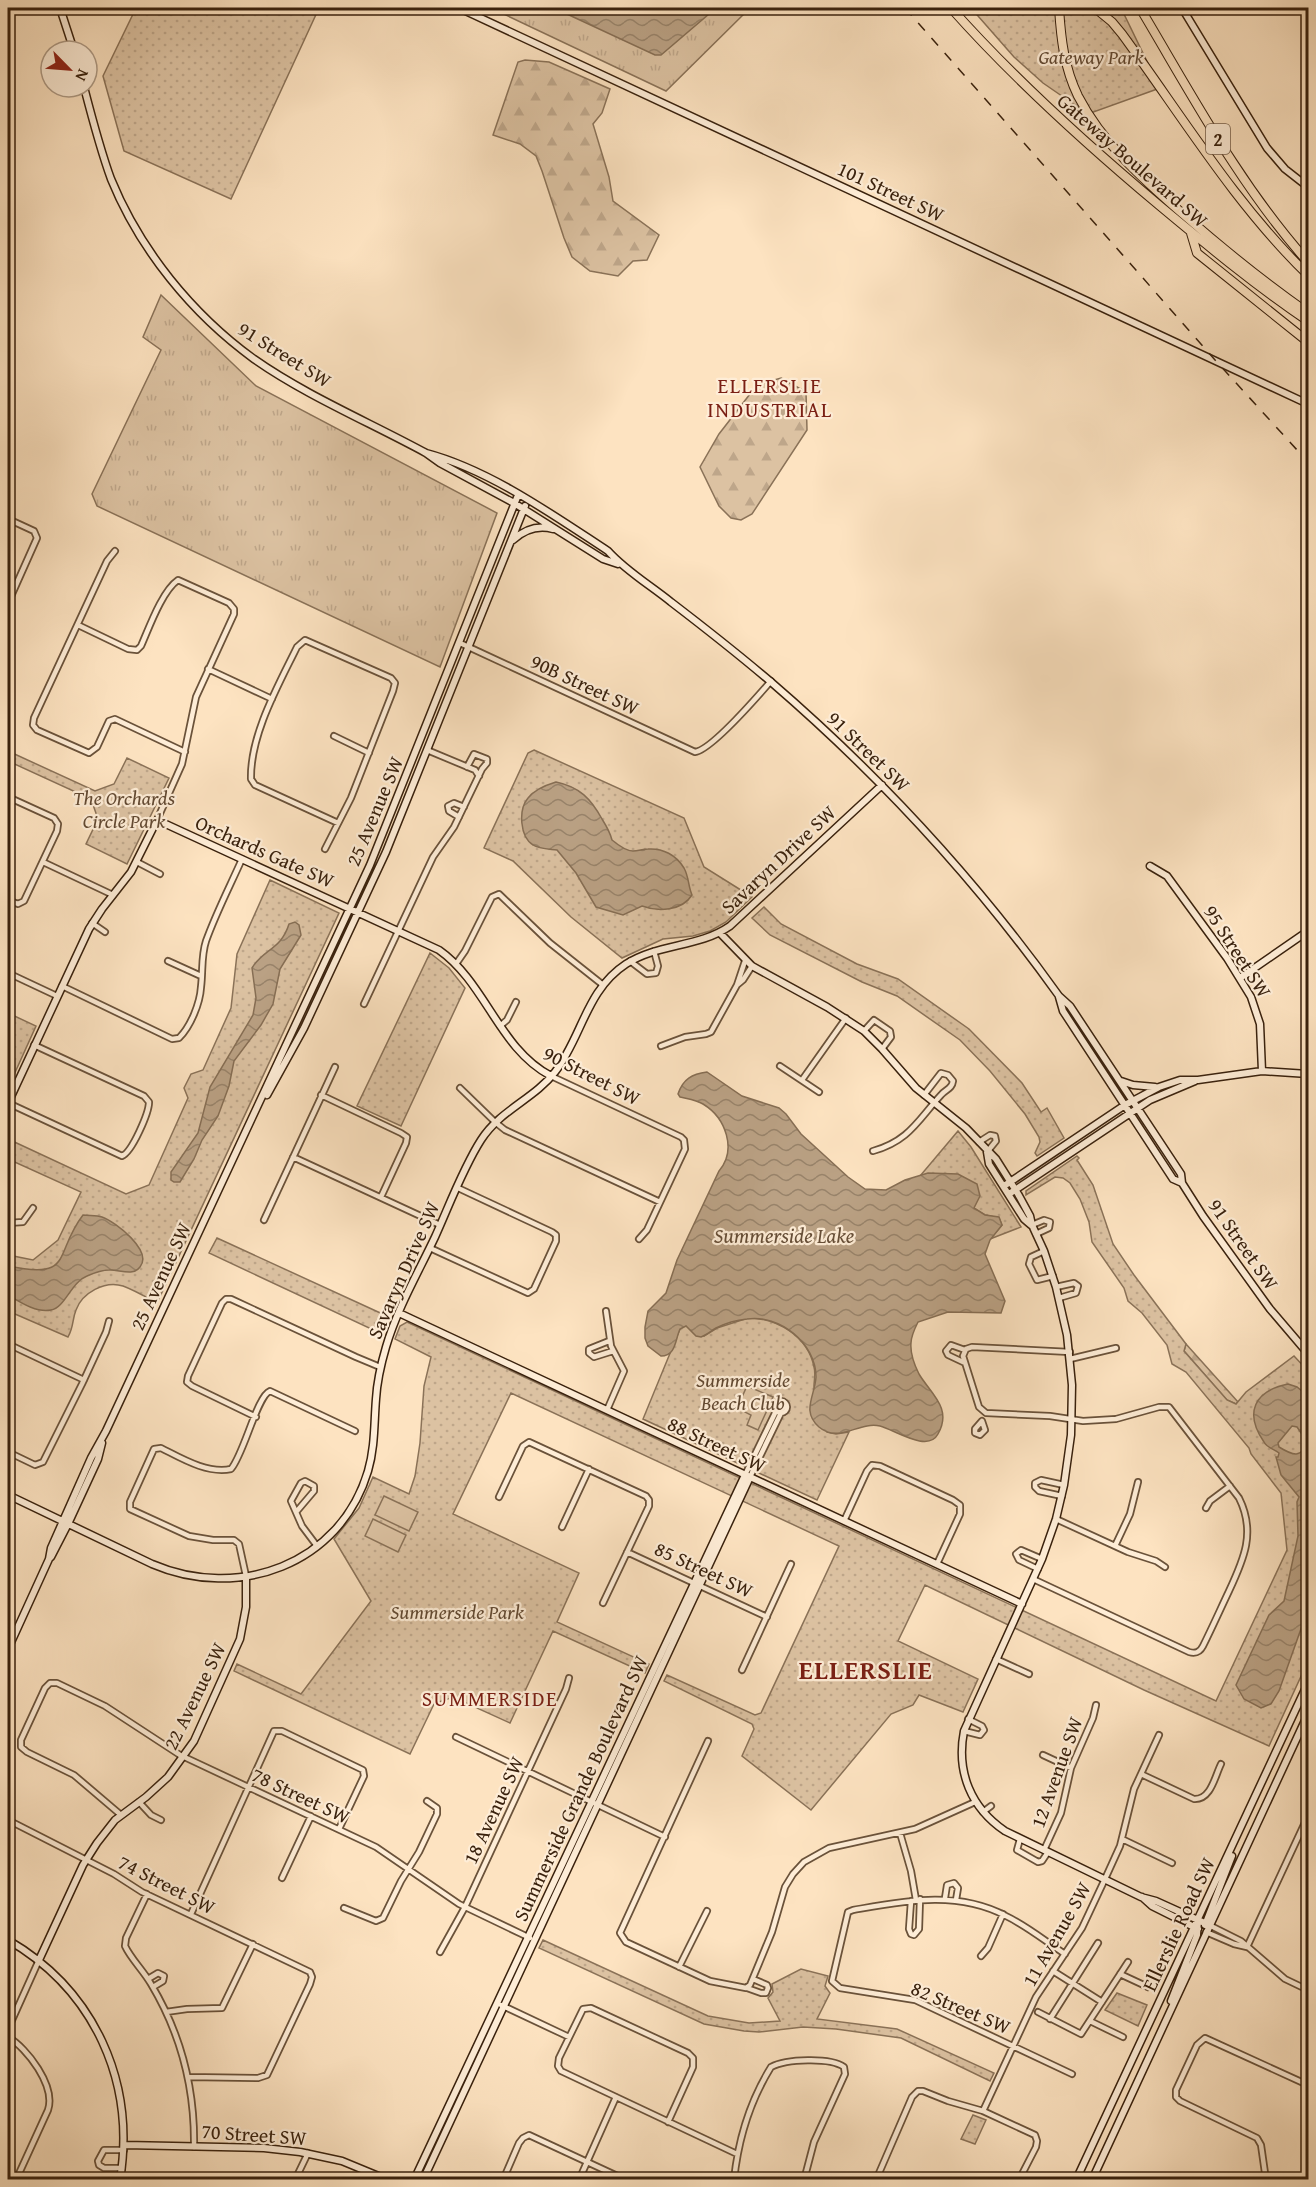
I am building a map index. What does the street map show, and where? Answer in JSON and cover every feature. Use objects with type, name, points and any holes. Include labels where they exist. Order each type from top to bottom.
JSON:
[{"type":"highway","name":"Gateway Boulevard SW","points":[[951,8],[1041,102],[1191,232],[1308,321]]},
{"type":"highway","points":[[1059,8],[1062,46],[1067,69],[1085,108],[1102,133],[1152,186],[1212,239],[1308,313]]},
{"type":"highway","points":[[1095,8],[1113,22],[1192,134],[1256,219],[1308,275]]},
{"type":"highway","name":"2","points":[[1140,8],[1236,168],[1274,222],[1308,262]]},
{"type":"highway","points":[[1191,232],[1197,254],[1308,342]]},
{"type":"street","points":[[60,8],[70,39]]},
{"type":"street","name":"101 Street SW","points":[[459,8],[1308,404]]},
{"type":"street","points":[[1182,8],[1267,148],[1285,169],[1308,186]]},
{"type":"street","name":"91 Street SW","points":[[87,99],[102,153],[127,212],[158,262],[195,307],[223,334],[272,370],[524,508],[603,559],[621,566]]},
{"type":"street","name":"91 Street SW","points":[[426,453],[441,456],[479,473],[608,551],[621,566],[695,620],[771,681],[882,785],[964,874],[1059,996],[1070,1005],[1181,1174],[1182,1183],[1242,1271],[1307,1351],[1308,1360]]},
{"type":"street","name":"25 Avenue SW","points":[[8,1649],[98,1459],[106,1431],[386,828],[518,495]]},
{"type":"street","name":"25 Avenue SW","points":[[244,1134],[304,1028],[386,852],[528,501]]},
{"type":"street","points":[[8,519],[36,533],[37,538],[8,603]]},
{"type":"street","points":[[510,543],[530,529],[540,527],[566,534]]},
{"type":"street","points":[[115,551],[107,561],[34,718],[35,728],[89,753],[97,747],[109,721],[115,718],[185,752]]},
{"type":"street","points":[[34,1045],[144,1096],[149,1102],[148,1110],[129,1151],[122,1156],[8,1103],[34,1045],[92,923],[137,862],[181,769],[196,697],[234,614],[234,609],[229,603],[178,580],[173,583],[165,596],[137,650],[128,649],[78,625]]},
{"type":"street","points":[[325,849],[338,824],[349,802],[395,683],[391,678],[305,640],[297,647],[260,728],[251,773],[252,783],[338,824]]},
{"type":"street","name":"90B Street SW","points":[[460,643],[698,752],[703,750],[746,709],[771,681]]},
{"type":"street","points":[[208,669],[272,699]]},
{"type":"street","points":[[334,736],[369,753]]},
{"type":"street","points":[[427,750],[477,770],[479,776]]},
{"type":"street","points":[[364,1004],[433,856],[459,817],[487,762],[486,758],[474,754],[467,766]]},
{"type":"street","name":"Savaryn Drive SW","points":[[8,1496],[176,1573],[211,1579],[246,1578],[282,1567],[316,1546],[346,1516],[368,1473],[374,1444],[380,1367],[389,1338],[479,1143],[495,1122],[534,1094],[551,1076],[564,1058],[590,1003],[618,970],[630,961],[654,951],[698,942],[720,933],[742,916],[882,785]]},
{"type":"street","points":[[8,797],[54,818],[57,822],[57,831],[24,901],[18,904],[8,900]]},
{"type":"street","points":[[459,817],[449,811],[448,806],[454,803],[464,807]]},
{"type":"street","name":"Orchards Gate SW","points":[[157,820],[359,912]]},
{"type":"street","points":[[62,986],[175,1039],[179,1038],[185,1032],[196,1008],[201,990],[202,958],[206,940],[242,859]]},
{"type":"street","points":[[43,862],[113,895]]},
{"type":"street","points":[[137,862],[160,874]]},
{"type":"street","name":"95 Street SW","points":[[1150,866],[1167,876],[1251,997],[1258,1013],[1262,1071]]},
{"type":"street","points":[[456,964],[465,951],[490,899],[496,894],[504,897],[550,943],[603,985]]},
{"type":"street","name":"90 Street SW","points":[[359,912],[440,950],[456,964],[522,1054],[551,1076],[683,1138],[686,1147],[647,1230],[639,1239]]},
{"type":"street","points":[[92,923],[105,932]]},
{"type":"street","points":[[1240,978],[1308,931]]},
{"type":"street","points":[[720,933],[752,966],[846,1018],[864,1031],[882,1048],[909,1082],[963,1125],[996,1159],[1015,1189],[1030,1216],[1053,1276],[1070,1355],[1072,1420],[1064,1485],[1056,1519],[1038,1569],[964,1731],[961,1762],[964,1777],[975,1802],[999,1828],[1141,1897],[1156,1901],[1241,1941],[1285,1979],[1306,1989],[1308,1978]]},
{"type":"street","points":[[630,961],[646,974],[656,973],[658,966],[654,951]]},
{"type":"street","points":[[168,961],[201,976]]},
{"type":"street","points":[[661,1046],[685,1037],[711,1032],[737,985],[745,961]]},
{"type":"street","points":[[737,985],[752,966]]},
{"type":"street","points":[[8,973],[57,996]]},
{"type":"street","name":"91 Street SW","points":[[1059,996],[1063,1011],[1173,1179],[1182,1183]]},
{"type":"street","points":[[500,1026],[507,1020],[516,1002]]},
{"type":"street","points":[[802,1080],[846,1018]]},
{"type":"street","points":[[864,1031],[874,1020],[890,1030],[891,1037],[882,1048]]},
{"type":"street","points":[[780,1066],[819,1092]]},
{"type":"street","points":[[264,1220],[335,1067]]},
{"type":"street","points":[[1004,1186],[1125,1105],[1159,1087],[1180,1080],[1198,1080],[1262,1071],[1308,1074]]},
{"type":"street","points":[[873,1151],[888,1146],[904,1136],[953,1085],[953,1081],[948,1075],[941,1073],[924,1095]]},
{"type":"street","points":[[1009,1194],[1150,1100],[1198,1080]]},
{"type":"street","points":[[1120,1081],[1143,1087],[1159,1087]]},
{"type":"street","points":[[460,1088],[505,1130],[660,1202]]},
{"type":"street","points":[[321,1095],[401,1132],[407,1137],[381,1197]]},
{"type":"street","points":[[979,1142],[990,1135],[995,1136],[996,1141],[987,1152],[989,1164],[1024,1219],[1032,1225]]},
{"type":"street","points":[[293,1157],[440,1226]]},
{"type":"street","points":[[430,1248],[528,1293],[534,1289],[552,1251],[557,1239],[555,1233],[458,1188]]},
{"type":"street","points":[[8,1222],[23,1222],[33,1208]]},
{"type":"street","points":[[1032,1225],[1044,1220],[1050,1222],[1049,1228],[1036,1234]]},
{"type":"street","points":[[1044,1251],[1031,1257],[1029,1264],[1037,1280],[1053,1276]]},
{"type":"street","points":[[1056,1287],[1074,1283],[1078,1286],[1076,1293],[1059,1298]]},
{"type":"street","points":[[355,1431],[273,1392],[264,1394],[256,1417],[192,1386],[188,1382],[188,1376],[222,1303],[226,1299],[231,1299],[380,1367]]},
{"type":"street","points":[[606,1311],[609,1341],[624,1373],[607,1410]]},
{"type":"street","name":"88 Street SW","points":[[399,1313],[1022,1604]]},
{"type":"street","points":[[8,1452],[35,1465],[40,1465],[45,1460],[84,1380],[109,1321]]},
{"type":"street","points":[[609,1341],[592,1346],[589,1353],[594,1357],[613,1351]]},
{"type":"street","points":[[8,1344],[84,1380]]},
{"type":"street","points":[[965,1363],[948,1355],[946,1351],[951,1346],[965,1350],[981,1347],[1070,1355],[1116,1348]]},
{"type":"street","points":[[965,1350],[963,1356],[965,1363],[979,1407],[984,1412],[1083,1421],[1116,1419],[1162,1406],[1169,1407],[1239,1498],[1246,1516],[1247,1549],[1208,1637],[1198,1653],[1189,1652],[1033,1579]]},
{"type":"street","name":"Summerside Grande Boulevard SW","points":[[423,2180],[694,1583],[779,1412]]},
{"type":"street","points":[[982,1421],[984,1412]]},
{"type":"street","name":"22 Avenue SW","points":[[8,2029],[86,1860],[100,1838],[121,1815],[161,1784],[184,1757],[201,1728],[240,1639],[246,1607],[246,1578],[239,1544],[236,1541],[189,1536],[133,1511],[129,1508],[129,1502],[157,1447],[196,1465],[231,1469],[256,1417]]},
{"type":"street","points":[[499,1497],[527,1442],[644,1494],[649,1500],[649,1506],[603,1603]]},
{"type":"street","points":[[844,1521],[867,1471],[872,1465],[880,1466],[960,1505],[960,1514],[937,1564]]},
{"type":"street","points":[[562,1527],[589,1469]]},
{"type":"street","name":"Summerside Grande Boulevard SW","points":[[594,1804],[701,1586],[748,1476]]},
{"type":"street","points":[[1062,1496],[1039,1491],[1035,1485],[1040,1480],[1064,1485]]},
{"type":"street","points":[[297,1511],[314,1491],[314,1486],[310,1482],[301,1483],[292,1499],[302,1526],[316,1546]]},
{"type":"street","points":[[1115,1546],[1130,1514],[1138,1482]]},
{"type":"street","points":[[1206,1508],[1210,1501],[1230,1486]]},
{"type":"street","points":[[1056,1519],[1115,1546],[1156,1561],[1165,1567]]},
{"type":"street","points":[[1038,1569],[1019,1560],[1016,1554],[1021,1550],[1042,1559]]},
{"type":"street","name":"85 Street SW","points":[[627,1552],[767,1617]]},
{"type":"street","points":[[742,1670],[791,1564]]},
{"type":"street","points":[[996,1659],[1029,1674]]},
{"type":"street","name":"18 Avenue SW","points":[[440,1952],[465,1906],[566,1689],[569,1678]]},
{"type":"street","name":"78 Street SW","points":[[121,1815],[79,1779],[21,1747],[21,1740],[45,1688],[52,1682],[105,1706],[184,1757],[376,1847],[465,1906],[532,1939]]},
{"type":"street","name":"Ellerslie Road SW","points":[[1197,1920],[1308,1683]]},
{"type":"street","name":"12 Avenue SW","points":[[1046,1851],[1061,1813],[1071,1768],[1093,1718],[1096,1705]]},
{"type":"street","name":"Ellerslie Road SW","points":[[1207,1924],[1308,1714]]},
{"type":"street","points":[[964,1731],[980,1735],[984,1730],[982,1726],[968,1719]]},
{"type":"street","points":[[191,1914],[271,1736],[276,1731],[282,1731],[302,1740],[359,1767],[364,1772],[339,1829]]},
{"type":"street","name":"11 Avenue SW","points":[[983,2111],[1036,1997],[1085,1922],[1122,1839],[1133,1794],[1159,1735]]},
{"type":"street","points":[[456,1737],[550,1784],[665,1837]]},
{"type":"street","points":[[708,1741],[620,1933],[624,1941],[716,1983],[747,1988],[762,1994],[768,1991],[767,1985],[753,1978]]},
{"type":"street","points":[[1043,1755],[1071,1768]]},
{"type":"street","points":[[1141,1774],[1194,1799],[1202,1799],[1208,1793],[1221,1764]]},
{"type":"street","points":[[344,1908],[372,1920],[379,1921],[383,1918],[419,1852],[438,1811],[436,1806],[427,1801]]},
{"type":"street","points":[[139,1802],[151,1815],[161,1820]]},
{"type":"street","points":[[747,1988],[775,1923],[785,1887],[798,1868],[824,1850],[900,1833],[932,1822],[975,1802]]},
{"type":"street","points":[[982,1812],[991,1806]]},
{"type":"street","points":[[282,1878],[311,1816]]},
{"type":"street","points":[[1247,1947],[1308,1816]]},
{"type":"street","name":"74 Street SW","points":[[8,1820],[114,1874],[147,1894],[307,1969],[312,1974],[310,1984],[265,2077],[188,2077]]},
{"type":"street","points":[[900,1833],[913,1879],[916,1900],[919,1929],[914,1935],[909,1929],[916,1900]]},
{"type":"street","points":[[1206,1932],[1239,1833]]},
{"type":"street","points":[[1020,1839],[1017,1850],[1038,1862],[1042,1861],[1046,1851]]},
{"type":"street","points":[[1122,1839],[1172,1863]]},
{"type":"street","points":[[945,1898],[947,1885],[954,1883],[958,1888],[956,1900]]},
{"type":"street","points":[[147,1894],[125,1944],[153,1987],[179,2045],[188,2077],[193,2111],[194,2146]]},
{"type":"street","points":[[1141,1897],[1152,1906],[1196,1928],[1247,1947]]},
{"type":"street","points":[[916,1900],[945,1898],[974,1903],[1003,1914],[1065,1954]]},
{"type":"street","name":"82 Street SW","points":[[916,1900],[848,1912],[833,1976],[834,1984],[842,1988],[915,2000],[1072,2074]]},
{"type":"street","points":[[679,1967],[707,1911]]},
{"type":"street","points":[[981,1956],[988,1948],[1003,1914]]},
{"type":"street","points":[[1166,2019],[1197,1920]]},
{"type":"street","name":"Ellerslie Road SW","points":[[1078,2180],[1196,1928]]},
{"type":"street","name":"Ellerslie Road SW","points":[[1092,2180],[1206,1932]]},
{"type":"street","points":[[8,1940],[39,1960],[74,1996],[102,2040],[120,2091],[123,2114],[124,2147],[120,2180]]},
{"type":"street","points":[[1050,2019],[1098,1943]]},
{"type":"street","points":[[166,2012],[222,2008],[253,1944]]},
{"type":"street","points":[[1038,2012],[1082,2034],[1128,1962]]},
{"type":"street","points":[[1053,1971],[1101,2002]]},
{"type":"street","points":[[148,1979],[158,1973],[164,1976],[163,1981],[153,1987]]},
{"type":"street","points":[[1120,1974],[1148,1987]]},
{"type":"street","points":[[501,2005],[569,2037]]},
{"type":"street","name":"Summerside Grande Boulevard SW","points":[[414,2180],[501,2005]]},
{"type":"street","points":[[668,2122],[693,2067],[694,2059],[690,2054],[678,2048],[591,2008],[585,2008],[580,2013],[559,2058],[558,2066],[563,2073],[616,2097],[668,2122],[737,2154]]},
{"type":"street","points":[[1090,2021],[1123,2037]]},
{"type":"street","points":[[8,2037],[21,2046],[34,2062],[46,2087],[50,2104],[16,2180]]},
{"type":"street","points":[[1266,2180],[1258,2140],[1180,2101],[1176,2097],[1176,2090],[1202,2039],[1211,2039],[1308,2085]]},
{"type":"street","points":[[734,2180],[737,2154],[750,2112],[773,2066],[812,2060],[837,2063],[844,2067],[845,2074],[814,2142],[804,2180]]},
{"type":"street","points":[[876,2180],[912,2097],[918,2091],[983,2111],[1032,2134],[1037,2139],[1033,2153],[1019,2180]]},
{"type":"street","points":[[579,2180],[616,2097]]},
{"type":"street","points":[[503,2180],[519,2143],[525,2136],[532,2136],[626,2180]]},
{"type":"street","points":[[122,2168],[102,2168],[98,2161],[104,2150],[124,2147]]},
{"type":"street","name":"70 Street SW","points":[[124,2147],[264,2148],[308,2153],[342,2161],[378,2178],[388,2180]]},
{"type":"street","points":[[295,2180],[308,2153]]},
{"type":"street","points":[[954,2179],[963,2180]]},
{"type":"green space","points":[[136,8],[319,8],[231,199],[124,151],[103,76]]},
{"type":"green space","points":[[491,8],[750,8],[666,91]]},
{"type":"green space","name":"Gateway Park","points":[[971,8],[1121,8],[1160,88],[1088,114],[1043,83],[1014,57]]},
{"type":"green space","points":[[525,60],[549,62],[610,89],[602,113],[593,124],[609,177],[613,201],[659,235],[647,260],[633,261],[618,276],[590,271],[572,257],[536,156],[520,144],[493,135],[518,62]]},
{"type":"green space","points":[[161,295],[256,386],[497,513],[440,667],[97,506],[92,494],[161,350],[143,337]]},
{"type":"green space","points":[[781,378],[806,392],[807,430],[752,514],[741,520],[731,518],[719,506],[700,467],[719,434],[757,385]]},
{"type":"green space","points":[[534,750],[684,818],[704,867],[752,897],[726,922],[710,931],[693,936],[663,939],[622,958],[571,917],[513,861],[484,848],[528,753]]},
{"type":"green space","name":"The Orchards Circle Park","points":[[8,751],[95,791],[114,784],[127,758],[169,778],[127,864],[86,844],[98,819],[91,799],[8,761]]},
{"type":"green space","points":[[270,880],[339,913],[157,1303],[123,1286],[102,1286],[89,1293],[79,1304],[68,1337],[8,1311],[8,1255],[33,1260],[58,1240],[81,1192],[8,1159],[8,1139],[126,1194],[149,1185],[188,1098],[184,1088],[191,1074],[203,1070],[231,1008],[237,954]]},
{"type":"green space","points":[[764,907],[781,924],[857,964],[898,979],[969,1029],[1022,1083],[1041,1112],[1047,1108],[1064,1138],[1037,1156],[1035,1153],[1040,1142],[1039,1137],[1025,1114],[990,1071],[960,1040],[897,996],[862,982],[770,935],[752,918]]},
{"type":"green space","points":[[430,953],[449,968],[465,988],[401,1126],[357,1106]]},
{"type":"green space","points":[[8,1013],[36,1026],[8,1088]]},
{"type":"green space","points":[[958,1131],[971,1147],[1021,1227],[990,1239],[1002,1225],[999,1218],[985,1215],[920,1176]]},
{"type":"green space","name":"Summerside Park","points":[[1077,1156],[1079,1158],[1077,1160],[1093,1185],[1113,1244],[1186,1344],[1184,1351],[1227,1400],[1236,1404],[1246,1392],[1294,1356],[1308,1371],[1308,1661],[1269,1746],[1144,1690],[925,1585],[898,1641],[978,1679],[963,1712],[919,1695],[913,1705],[891,1714],[811,1810],[742,1756],[754,1729],[752,1724],[664,1681],[667,1675],[755,1715],[761,1713],[839,1546],[511,1393],[453,1514],[579,1573],[557,1622],[649,1664],[645,1673],[553,1631],[510,1723],[453,1697],[434,1704],[410,1754],[234,1671],[237,1664],[301,1694],[371,1601],[334,1539],[359,1508],[373,1477],[409,1494],[415,1476],[424,1386],[431,1357],[395,1339],[400,1326],[407,1322],[1216,1701],[1287,1550],[1281,1493],[1251,1454],[1249,1448],[1186,1372],[1172,1364],[1167,1345],[1142,1313],[1128,1301],[1124,1288],[1092,1242],[1089,1222],[1080,1199],[1070,1183],[1063,1178],[1055,1177],[1026,1195],[1026,1191]]},
{"type":"green space","points":[[217,1238],[389,1317],[382,1334],[209,1253]]},
{"type":"green space","name":"Summerside Beach Club","points":[[748,1318],[770,1321],[790,1331],[798,1338],[811,1356],[815,1372],[814,1386],[817,1403],[827,1432],[836,1434],[849,1432],[817,1500],[643,1419],[680,1329],[686,1325],[704,1336],[717,1328]]},
{"type":"green space","points":[[1186,1344],[1238,1402],[1236,1404],[1227,1400],[1184,1351]]},
{"type":"green space","points":[[747,1386],[773,1397],[758,1430],[747,1425],[751,1415],[737,1408]]},
{"type":"green space","points":[[384,1496],[418,1512],[409,1531],[375,1515]]},
{"type":"green space","points":[[373,1519],[406,1535],[398,1552],[365,1536]]},
{"type":"green space","points":[[543,1940],[708,2016],[749,2023],[780,2021],[768,1998],[773,1992],[772,1984],[801,1969],[828,1976],[825,1986],[830,1993],[817,2019],[897,2029],[994,2073],[990,2081],[901,2038],[836,2029],[803,2027],[759,2032],[704,2024],[539,1948]]},
{"type":"green space","points":[[1117,1993],[1147,2005],[1138,2026],[1105,2010]]},
{"type":"green space","points":[[973,2115],[986,2120],[975,2144],[961,2139]]},
{"type":"water","points":[[554,8],[716,8],[661,55],[655,55]]},
{"type":"water","points":[[556,782],[572,787],[589,800],[598,812],[612,840],[619,846],[630,851],[659,850],[677,859],[688,878],[692,895],[688,900],[669,909],[642,906],[623,915],[596,907],[576,873],[557,850],[533,845],[523,830],[523,809],[528,798],[537,790]]},
{"type":"water","points":[[295,922],[299,925],[301,935],[280,969],[273,1004],[261,1025],[234,1061],[229,1086],[218,1116],[202,1140],[180,1182],[174,1182],[171,1180],[171,1172],[198,1133],[210,1087],[253,1015],[256,998],[252,968],[277,944],[286,933],[289,924]]},
{"type":"water","name":"Summerside Lake","points":[[707,1072],[742,1096],[779,1108],[801,1134],[848,1177],[865,1189],[886,1190],[905,1180],[928,1173],[958,1174],[977,1184],[980,1196],[974,1208],[985,1215],[999,1217],[1002,1225],[990,1240],[985,1254],[1005,1301],[1001,1313],[948,1312],[918,1322],[912,1335],[911,1351],[915,1366],[938,1401],[943,1416],[942,1425],[933,1439],[919,1441],[872,1425],[842,1433],[827,1432],[819,1427],[810,1409],[816,1377],[810,1353],[794,1333],[771,1321],[747,1319],[735,1321],[720,1326],[701,1337],[696,1336],[686,1326],[680,1329],[674,1347],[666,1355],[661,1356],[648,1346],[645,1327],[648,1311],[666,1293],[677,1260],[727,1154],[726,1135],[718,1117],[703,1104],[680,1097],[678,1094],[689,1078]]},
{"type":"water","points":[[83,1215],[102,1217],[124,1231],[142,1253],[143,1260],[140,1267],[133,1272],[106,1270],[87,1276],[81,1279],[60,1305],[51,1310],[34,1308],[8,1295],[8,1266],[44,1269],[53,1266],[59,1260]]},
{"type":"water","points":[[1288,1384],[1297,1387],[1308,1396],[1308,1609],[1279,1691],[1271,1704],[1261,1708],[1244,1699],[1236,1685],[1269,1615],[1284,1601],[1298,1536],[1297,1502],[1299,1497],[1281,1475],[1276,1457],[1279,1453],[1265,1444],[1255,1422],[1254,1413],[1260,1398],[1276,1387]],"holes":[[[1292,1426],[1297,1427],[1306,1440],[1305,1446],[1300,1453],[1292,1454],[1279,1447],[1278,1443]]]},
{"type":"railway","points":[[905,8],[1308,462]]},
{"type":"district","name":"ELLERSLIE INDUSTRIAL","points":[[770,397]]},
{"type":"district","name":"ELLERSLIE","points":[[866,1669]]},
{"type":"district","name":"SUMMERSIDE","points":[[490,1698]]}]
